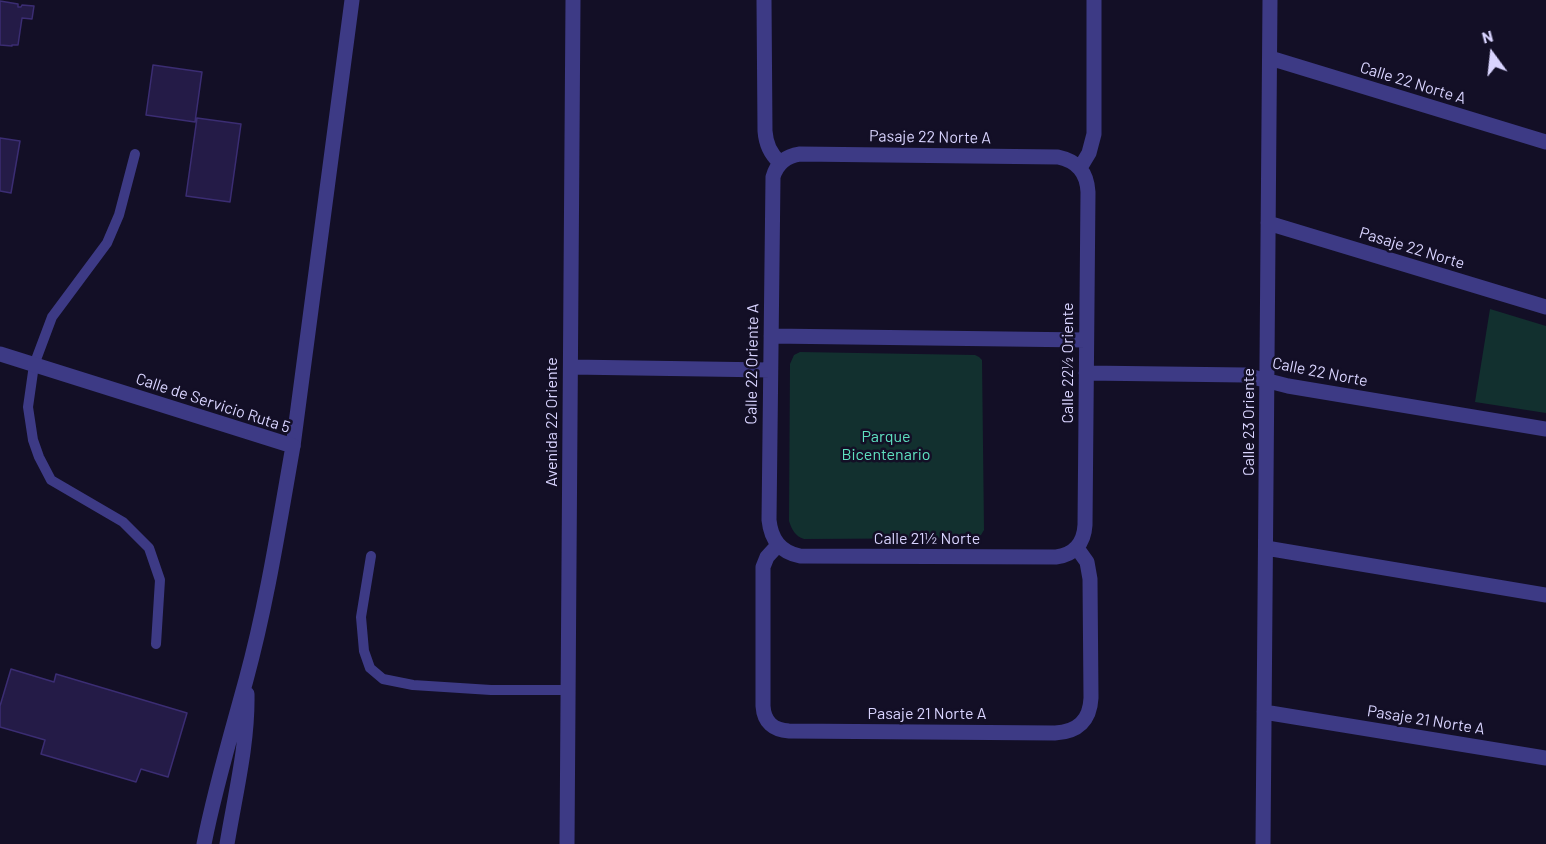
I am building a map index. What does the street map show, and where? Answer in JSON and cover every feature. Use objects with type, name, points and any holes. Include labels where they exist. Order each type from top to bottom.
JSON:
[{"type":"street","points":[[293,446],[352,0]]},
{"type":"street","name":"Avenida 22 Oriente","points":[[567,844],[573,0]]},
{"type":"street","points":[[764,0],[765,131],[769,148],[780,163]]},
{"type":"street","points":[[1080,168],[1089,153],[1094,134],[1094,0]]},
{"type":"street","name":"Calle 23 Oriente","points":[[1263,844],[1270,0]]},
{"type":"street","name":"Calle 22 Norte A","points":[[1269,58],[1546,142]]},
{"type":"street","name":"Pasaje 22 Norte A","points":[[780,163],[793,155],[800,154],[1058,157],[1073,162],[1080,168]]},
{"type":"street","name":"Calle 22 Oriente A","points":[[778,545],[772,537],[768,519],[772,185],[775,169],[780,163]]},
{"type":"street","name":"Calle 22½ Oriente","points":[[1077,548],[1085,533],[1088,192],[1087,183],[1080,168]]},
{"type":"street","name":"Pasaje 22 Norte","points":[[1268,223],[1546,307]]},
{"type":"street","points":[[771,336],[1086,340]]},
{"type":"street","name":"Calle de Servicio Ruta 5","points":[[0,354],[293,446],[276,545],[246,679],[228,740],[204,844]]},
{"type":"street","points":[[571,367],[770,370]]},
{"type":"street","name":"Calle 22 Norte","points":[[1086,373],[1245,375],[1288,386],[1546,429]]},
{"type":"street","name":"Calle 21½ Norte","points":[[778,545],[800,556],[1056,557],[1064,556],[1077,548]]},
{"type":"street","name":"Pasaje 21 Norte A","points":[[778,545],[767,557],[763,567],[763,713],[771,725],[782,731],[1065,733],[1074,729],[1087,716],[1091,698],[1090,579],[1087,562],[1077,548]]},
{"type":"street","points":[[1266,548],[1546,594]]},
{"type":"street","name":"Calle de Servicio Ruta 5","points":[[227,844],[244,745],[247,707],[246,679]]},
{"type":"street","name":"Pasaje 21 Norte A","points":[[1264,712],[1546,758]]},
{"type":"lane","points":[[135,154],[119,215],[107,243],[52,317],[34,365],[28,407],[33,440],[51,480],[123,522],[149,548],[160,580],[156,645]]},
{"type":"lane","points":[[371,556],[361,617],[364,651],[370,668],[383,680],[413,685],[491,690],[568,690]]},
{"type":"green space","points":[[1490,309],[1546,326],[1546,413],[1475,402]]},
{"type":"green space","name":"Parque Bicentenario","points":[[800,352],[975,355],[982,360],[984,530],[981,535],[976,538],[804,539],[796,534],[789,521],[790,364],[794,355]]},
{"type":"building","points":[[0,1],[18,4],[18,7],[34,6],[32,19],[22,18],[18,45],[0,45]]},
{"type":"building","points":[[153,65],[202,72],[195,122],[146,115]]},
{"type":"building","points":[[197,118],[241,124],[230,202],[186,196]]},
{"type":"building","points":[[0,138],[20,141],[11,193],[0,191]]},
{"type":"building","points":[[11,669],[54,682],[56,674],[187,713],[168,777],[141,769],[136,782],[41,754],[45,740],[0,727],[0,706]]}]
